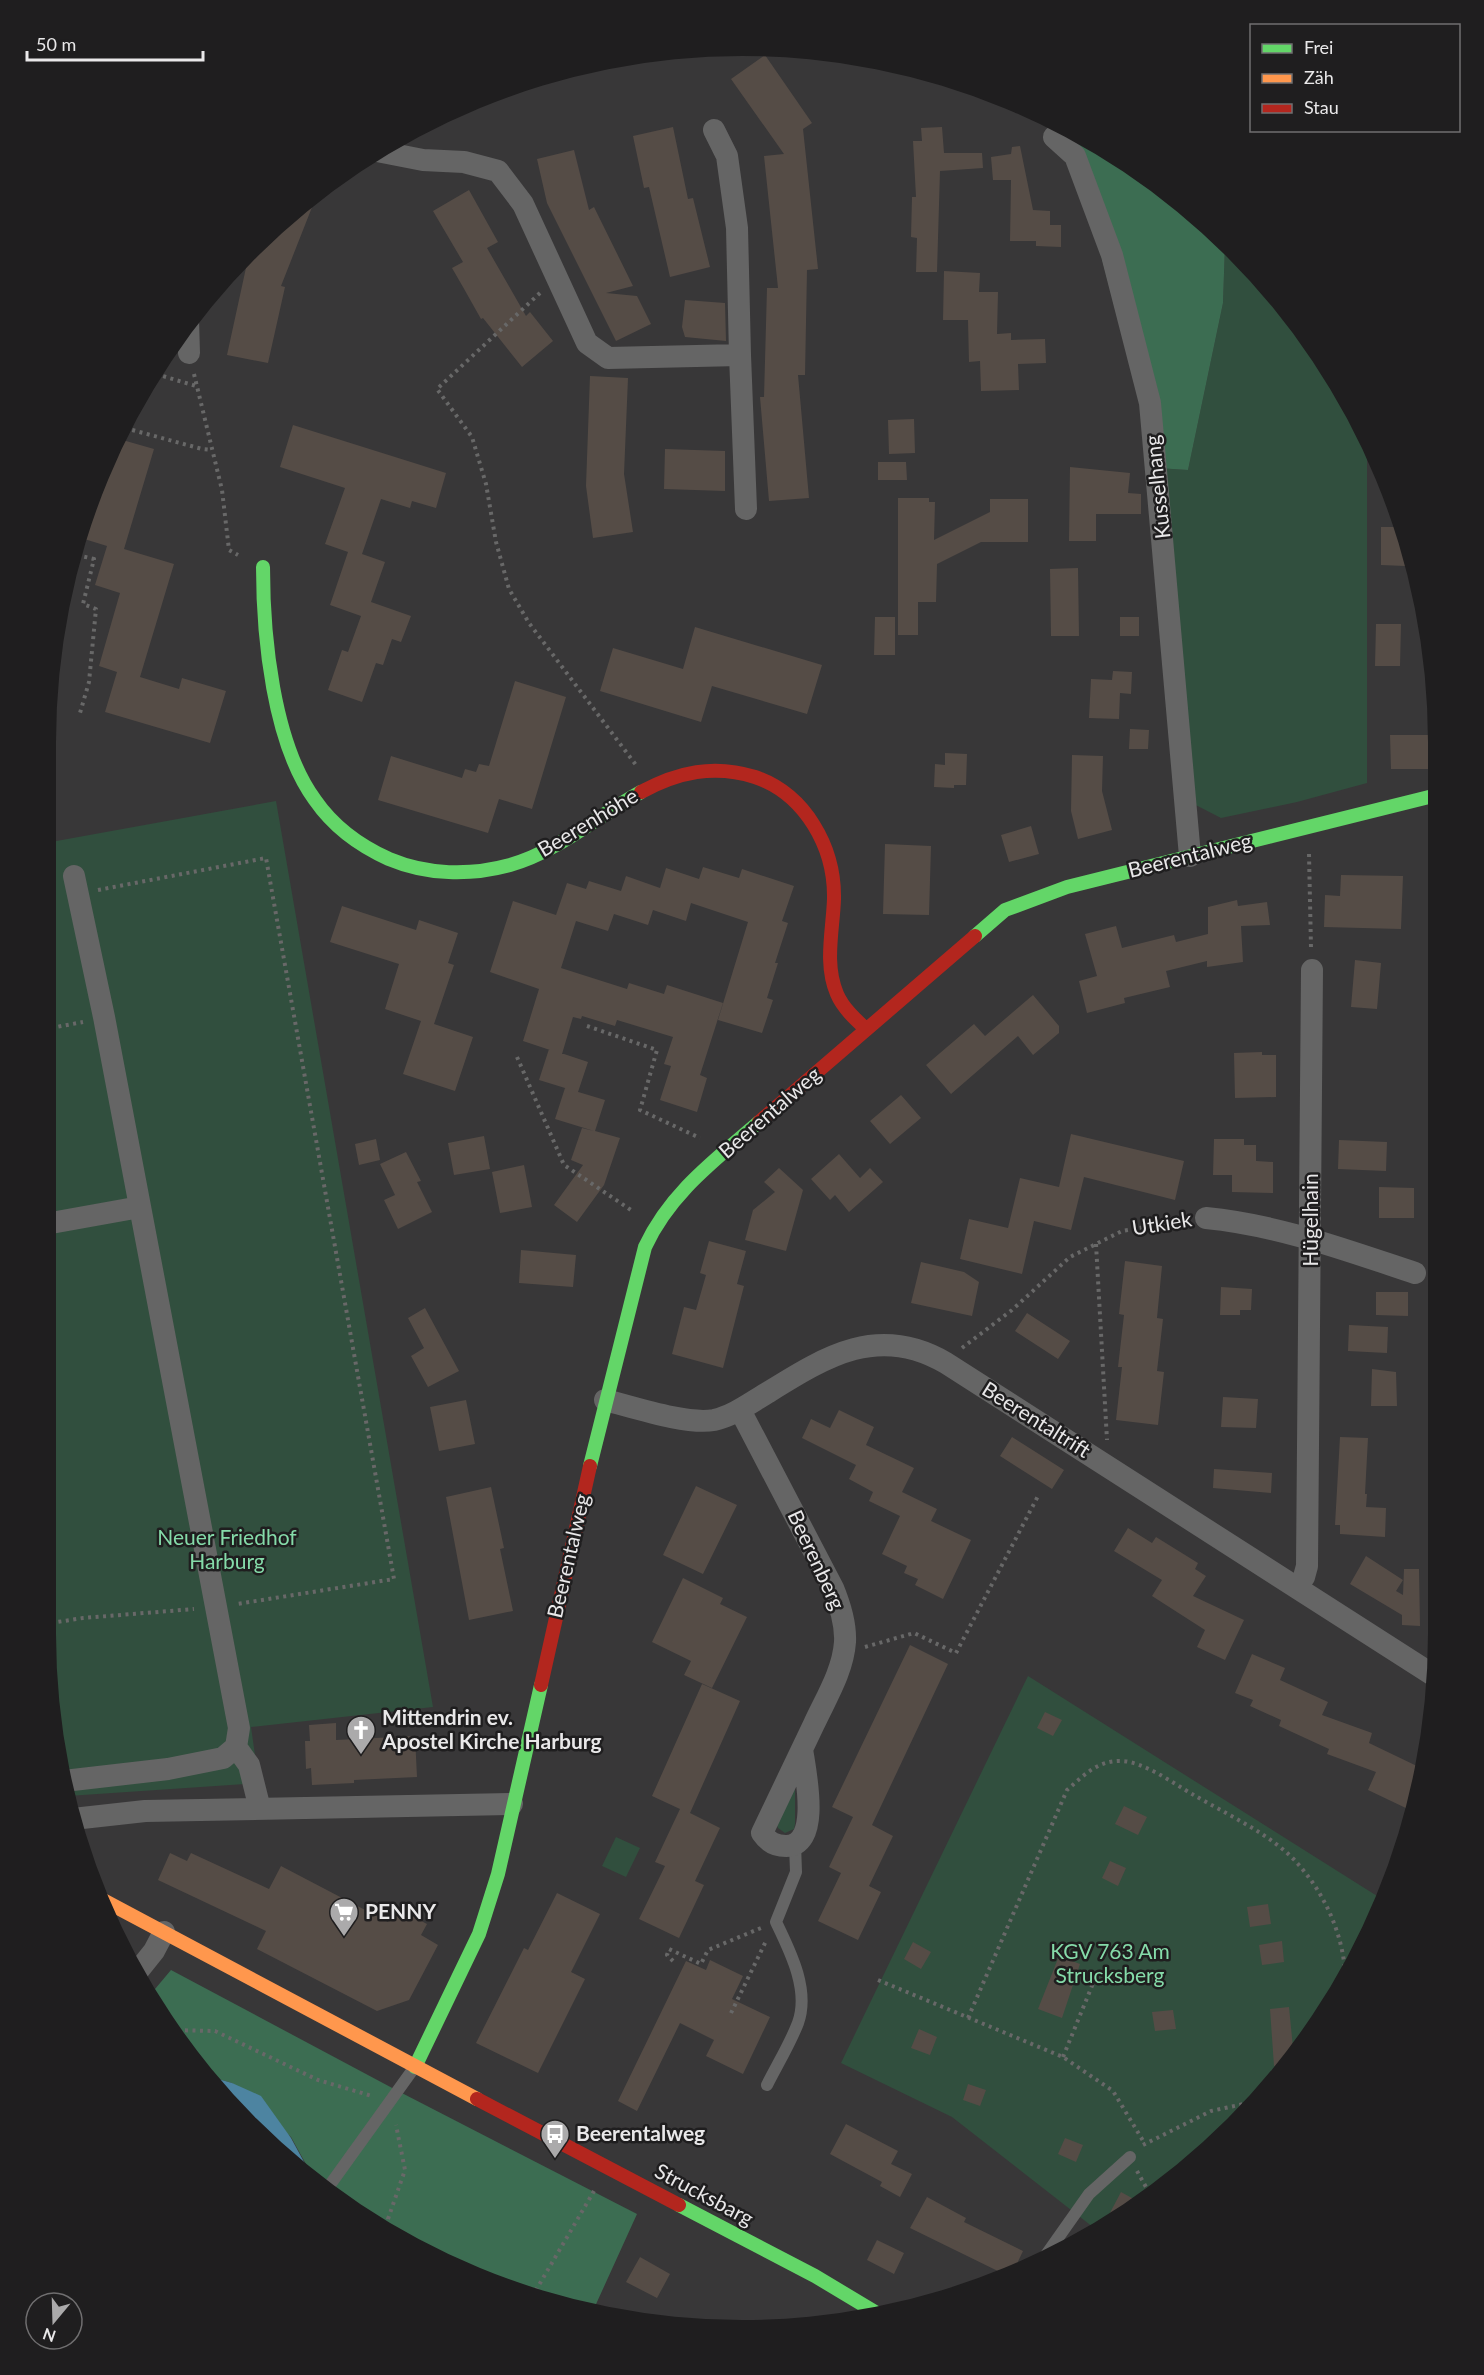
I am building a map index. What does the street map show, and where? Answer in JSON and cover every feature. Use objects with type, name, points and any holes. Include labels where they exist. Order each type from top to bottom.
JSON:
[{"type":"street","points":[[714,130],[727,156],[737,228],[746,509]]},
{"type":"street","name":"Kusselhang","points":[[1054,137],[1075,156],[1112,255],[1150,404],[1191,856]]},
{"type":"street","points":[[389,153],[423,160],[464,162],[498,171],[523,204],[586,343],[608,358],[740,355]]},
{"type":"street","points":[[189,336],[189,352]]},
{"type":"street","name":"Beerenhöhe","points":[[263,567],[262,604],[269,671],[295,764],[315,801],[341,829],[364,846],[385,857],[421,869],[468,872],[488,870],[508,866],[559,845],[651,785],[689,772],[706,769],[740,772],[770,783],[796,802],[808,815],[826,850],[834,894],[831,969],[835,991],[847,1011],[866,1029]]},
{"type":"street","name":"Beerentalweg","points":[[415,2067],[479,1934],[498,1874],[605,1400],[645,1247],[655,1225],[686,1185],[1005,910],[1067,887],[1428,797]]},
{"type":"street","points":[[72,1780],[223,1758],[236,1747],[239,1728],[218,1607],[77,886]]},
{"type":"street","name":"Hügelhain","points":[[1297,1587],[1304,1577],[1307,1566],[1312,970]]},
{"type":"street","points":[[56,1222],[140,1207]]},
{"type":"street","name":"Utkiek","points":[[1206,1218],[1237,1221],[1311,1238],[1415,1273]]},
{"type":"street","name":"Beerentaltrift","points":[[605,1400],[700,1421],[723,1418],[801,1372],[845,1350],[860,1347],[902,1347],[926,1353],[946,1363],[1427,1671]]},
{"type":"street","name":"Beerenberg","points":[[740,1410],[833,1588],[842,1614],[844,1652],[835,1678],[762,1833],[770,1842],[789,1846],[795,1844]]},
{"type":"street","points":[[236,1747],[249,1765],[260,1809]]},
{"type":"street","points":[[795,1844],[804,1836],[808,1817],[802,1749]]},
{"type":"street","points":[[81,1818],[145,1811],[512,1804]]},
{"type":"street","points":[[112,1905],[415,2067]]},
{"type":"street","points":[[142,1966],[164,1932]]},
{"type":"street","name":"Strucksbarg","points":[[415,2067],[815,2276],[868,2308]]},
{"type":"lane","points":[[766,2085],[798,2022],[800,2010],[796,1970],[776,1922],[796,1872],[795,1844]]},
{"type":"lane","points":[[331,2183],[415,2067]]},
{"type":"lane","points":[[1053,2245],[1089,2194],[1130,2157]]},
{"type":"path","points":[[557,278],[437,389],[472,437],[486,484],[496,542],[509,589],[529,622],[651,785]]},
{"type":"path","points":[[189,352],[222,490],[229,550],[263,567]]},
{"type":"path","points":[[162,376],[196,386]]},
{"type":"path","points":[[131,430],[212,450]]},
{"type":"path","points":[[80,713],[89,682],[96,609],[83,604],[94,559],[81,556]]},
{"type":"path","points":[[1309,850],[1312,970]]},
{"type":"path","points":[[56,1622],[218,1607],[394,1580],[266,858],[90,892],[77,886]]},
{"type":"path","points":[[56,1027],[104,1017]]},
{"type":"path","points":[[587,1026],[657,1050],[640,1110],[708,1142]]},
{"type":"path","points":[[517,1057],[564,1165],[655,1225]]},
{"type":"path","name":"Utkiek","points":[[946,1363],[964,1346],[1012,1310],[1070,1257],[1122,1231],[1206,1218]]},
{"type":"path","points":[[1096,1244],[1107,1430]]},
{"type":"path","points":[[844,1652],[878,1645],[914,1633],[956,1653],[1038,1496]]},
{"type":"path","points":[[968,2018],[1067,1790],[1092,1767],[1122,1761],[1147,1769],[1255,1831],[1298,1863],[1334,1920],[1343,1964]]},
{"type":"path","points":[[673,1961],[667,1955],[669,1949],[701,1964],[708,1950],[776,1922]]},
{"type":"path","points":[[731,2013],[776,1922]]},
{"type":"path","points":[[878,1980],[1063,2057],[1113,2091],[1145,2144]]},
{"type":"path","points":[[1063,2057],[1094,1981]]},
{"type":"path","points":[[182,2030],[214,2031],[318,2080],[391,2102],[405,2170],[388,2221]]},
{"type":"path","points":[[1146,2188],[1130,2157],[1145,2144],[1211,2111],[1240,2105]]},
{"type":"path","points":[[537,2288],[606,2167]]},
{"type":"green space","points":[[1079,144],[1123,171],[1160,197],[1225,255],[1223,303],[1188,470],[1157,468],[1075,156]]},
{"type":"green space","points":[[1225,255],[1258,289],[1313,361],[1337,399],[1367,458],[1367,783],[1297,802],[1221,818],[1186,800],[1157,468],[1188,470],[1223,303]]},
{"type":"green space","name":"Neuer Friedhof Harburg","points":[[276,801],[433,1707],[251,1727],[259,1783],[75,1795],[69,1767],[61,1723],[56,1633],[56,841]]},
{"type":"green space","name":"KGV 763 Am Strucksberg","points":[[1028,1676],[1376,1895],[1358,1937],[1337,1976],[1287,2051],[1258,2086],[1195,2149],[1160,2178],[1090,2225],[952,2117],[841,2063]]},
{"type":"green space","points":[[795,1789],[794,1829],[785,1833],[778,1828],[776,1822]]},
{"type":"green space","points":[[616,1837],[640,1848],[626,1877],[602,1866]]},
{"type":"green space","points":[[171,1970],[396,2090],[637,2214],[596,2303],[521,2283],[438,2249],[399,2228],[324,2178],[305,2162],[291,2137],[232,2083],[221,2080],[197,2051],[155,1989]]},
{"type":"water","points":[[221,2080],[261,2096],[291,2138],[304,2161],[257,2118]]},
{"type":"building","points":[[766,57],[812,123],[803,129],[818,269],[807,270],[805,375],[798,375],[809,498],[769,501],[760,397],[764,397],[767,288],[778,288],[764,156],[784,154],[731,79]]},
{"type":"building","points":[[673,127],[688,199],[693,198],[710,267],[670,277],[649,187],[644,188],[633,136]]},
{"type":"building","points":[[942,127],[944,153],[982,153],[983,168],[940,171],[937,272],[916,272],[917,238],[911,237],[912,197],[916,197],[913,141],[922,141],[921,128]]},
{"type":"building","points":[[1020,146],[1033,210],[1050,211],[1050,225],[1061,225],[1061,247],[1036,246],[1036,241],[1010,241],[1011,180],[993,180],[991,157],[1011,154],[1012,147]]},
{"type":"building","points":[[574,150],[589,210],[594,207],[633,286],[606,293],[637,296],[651,324],[616,341],[547,203],[537,159]]},
{"type":"building","points":[[469,190],[498,242],[487,248],[526,316],[530,312],[553,341],[522,367],[483,318],[481,319],[452,268],[463,262],[433,211]]},
{"type":"building","points":[[312,207],[281,286],[285,287],[268,363],[227,355],[246,269]]},
{"type":"building","points":[[944,271],[980,273],[979,292],[998,292],[997,334],[1011,333],[1011,340],[1045,339],[1046,363],[1018,364],[1019,390],[981,391],[980,361],[969,362],[968,320],[943,320]]},
{"type":"building","points":[[685,300],[725,303],[726,341],[685,337],[682,327]]},
{"type":"building","points":[[590,376],[628,378],[624,474],[633,532],[593,538],[586,486]]},
{"type":"building","points":[[914,419],[915,453],[889,454],[888,420]]},
{"type":"building","points":[[293,425],[446,473],[436,508],[412,501],[410,508],[381,499],[362,554],[385,562],[371,602],[411,616],[401,642],[392,639],[383,665],[376,663],[362,702],[328,690],[342,650],[348,652],[361,616],[330,605],[348,552],[325,544],[345,488],[280,467]]},
{"type":"building","points":[[125,441],[154,449],[124,549],[174,564],[140,677],[179,689],[182,678],[226,691],[210,743],[105,712],[117,672],[99,666],[120,593],[95,585],[107,546],[86,540],[108,479]]},
{"type":"building","points":[[665,449],[725,451],[725,491],[664,489]]},
{"type":"building","points":[[878,462],[906,462],[907,480],[878,480]]},
{"type":"building","points":[[1070,467],[1130,473],[1128,493],[1141,494],[1141,514],[1096,514],[1096,541],[1069,541]]},
{"type":"building","points":[[898,498],[929,498],[929,502],[935,502],[934,540],[990,512],[990,499],[1028,499],[1028,542],[981,542],[937,564],[936,602],[918,602],[918,635],[898,635]]},
{"type":"building","points":[[1381,527],[1394,527],[1405,566],[1381,565]]},
{"type":"building","points":[[1078,568],[1079,636],[1051,636],[1050,569]]},
{"type":"building","points":[[875,617],[895,617],[895,655],[874,655]]},
{"type":"building","points":[[1120,617],[1139,617],[1139,636],[1120,636]]},
{"type":"building","points":[[1376,624],[1401,624],[1400,666],[1375,666]]},
{"type":"building","points":[[695,627],[822,665],[807,714],[712,686],[701,722],[600,691],[613,648],[683,669]]},
{"type":"building","points":[[1113,671],[1132,672],[1131,694],[1120,693],[1119,719],[1089,718],[1091,679],[1112,680]]},
{"type":"building","points":[[515,681],[566,697],[532,809],[499,799],[488,833],[378,800],[391,756],[462,778],[465,769],[476,772],[479,764],[489,766]]},
{"type":"building","points":[[1130,729],[1149,730],[1148,749],[1129,749]]},
{"type":"building","points":[[1390,735],[1428,735],[1428,769],[1391,769]]},
{"type":"building","points":[[945,753],[967,754],[966,785],[954,785],[954,788],[934,787],[935,764],[945,765]]},
{"type":"building","points":[[1072,755],[1103,756],[1102,791],[1112,830],[1078,839],[1071,811]]},
{"type":"building","points":[[1031,826],[1039,854],[1009,862],[1001,835]]},
{"type":"building","points":[[885,844],[931,846],[929,915],[883,914]]},
{"type":"building","points":[[703,867],[739,878],[742,869],[794,886],[782,921],[788,923],[775,963],[778,963],[767,998],[773,1000],[762,1033],[718,1020],[748,922],[691,903],[686,921],[653,910],[648,925],[614,914],[608,931],[576,921],[561,968],[627,989],[629,983],[664,994],[667,985],[723,1003],[700,1075],[707,1078],[697,1112],[660,1100],[671,1066],[664,1064],[673,1037],[617,1020],[615,1026],[582,1016],[581,1019],[573,1017],[562,1054],[523,1041],[539,989],[490,972],[513,901],[556,915],[567,883],[586,889],[589,881],[621,891],[626,876],[660,888],[666,868],[699,879]]},
{"type":"building","points":[[1341,875],[1403,876],[1401,929],[1324,927],[1325,895],[1340,896]]},
{"type":"building","points":[[1237,900],[1238,906],[1267,902],[1270,925],[1241,926],[1243,962],[1207,967],[1207,961],[1166,971],[1170,987],[1124,998],[1125,1003],[1087,1013],[1079,981],[1097,976],[1085,934],[1116,926],[1122,948],[1174,935],[1176,942],[1208,934],[1208,907]]},
{"type":"building","points":[[342,906],[416,930],[419,920],[458,933],[448,963],[454,965],[434,1024],[473,1037],[455,1091],[403,1074],[421,1021],[385,1009],[399,964],[330,942]]},
{"type":"building","points":[[1355,960],[1381,963],[1377,1009],[1351,1007]]},
{"type":"building","points":[[1033,995],[1059,1026],[1059,1033],[1033,1055],[1018,1036],[951,1094],[926,1065],[974,1024],[985,1036]]},
{"type":"building","points":[[549,1049],[588,1062],[578,1092],[539,1080]]},
{"type":"building","points":[[1262,1052],[1262,1055],[1276,1055],[1276,1097],[1235,1098],[1234,1053]]},
{"type":"building","points":[[565,1088],[605,1100],[595,1131],[620,1138],[604,1185],[577,1222],[554,1205],[583,1165],[571,1160],[582,1128],[594,1131],[555,1119]]},
{"type":"building","points":[[901,1095],[921,1118],[890,1144],[870,1121]]},
{"type":"building","points":[[1071,1134],[1184,1161],[1175,1200],[1084,1177],[1071,1230],[1034,1221],[1022,1274],[960,1259],[969,1219],[1008,1228],[1020,1178],[1059,1187]]},
{"type":"building","points":[[484,1136],[490,1169],[454,1175],[448,1143]]},
{"type":"building","points":[[376,1139],[380,1160],[359,1165],[355,1144]]},
{"type":"building","points":[[1214,1139],[1244,1139],[1244,1145],[1256,1145],[1256,1161],[1273,1162],[1273,1193],[1232,1192],[1232,1175],[1213,1175]]},
{"type":"building","points":[[1339,1140],[1387,1142],[1386,1171],[1338,1169]]},
{"type":"building","points":[[406,1152],[421,1181],[417,1182],[432,1212],[398,1229],[384,1200],[395,1195],[380,1164]]},
{"type":"building","points":[[839,1154],[860,1178],[870,1168],[883,1182],[849,1212],[835,1195],[830,1200],[811,1179]]},
{"type":"building","points":[[524,1165],[532,1207],[500,1213],[492,1172]]},
{"type":"building","points":[[779,1168],[803,1190],[786,1251],[745,1240],[753,1210],[775,1192],[764,1182]]},
{"type":"building","points":[[1379,1187],[1414,1188],[1414,1218],[1379,1218]]},
{"type":"building","points":[[709,1241],[746,1251],[737,1284],[744,1286],[723,1368],[672,1354],[684,1307],[696,1310],[706,1275],[700,1273]]},
{"type":"building","points":[[521,1250],[576,1255],[573,1287],[519,1283]]},
{"type":"building","points":[[1125,1261],[1162,1266],[1157,1318],[1163,1319],[1157,1371],[1164,1372],[1158,1425],[1116,1420],[1122,1367],[1118,1367],[1124,1315],[1119,1314]]},
{"type":"building","points":[[921,1262],[964,1272],[979,1282],[972,1316],[911,1303]]},
{"type":"building","points":[[1221,1287],[1252,1289],[1251,1310],[1240,1310],[1240,1315],[1220,1315]]},
{"type":"building","points":[[1376,1292],[1408,1292],[1408,1316],[1376,1315]]},
{"type":"building","points":[[425,1308],[459,1371],[428,1387],[411,1356],[424,1348],[408,1318]]},
{"type":"building","points":[[1027,1313],[1070,1341],[1058,1359],[1015,1331]]},
{"type":"building","points":[[1349,1325],[1388,1327],[1387,1353],[1348,1351]]},
{"type":"building","points":[[1372,1369],[1396,1372],[1397,1406],[1371,1406]]},
{"type":"building","points":[[1223,1397],[1258,1399],[1256,1428],[1221,1427]]},
{"type":"building","points":[[466,1400],[475,1444],[439,1451],[430,1407]]},
{"type":"building","points":[[839,1410],[874,1427],[866,1445],[914,1468],[902,1492],[937,1509],[931,1521],[971,1540],[943,1599],[915,1585],[918,1579],[904,1573],[907,1566],[882,1554],[900,1516],[869,1501],[873,1492],[849,1479],[856,1465],[802,1438],[811,1419],[830,1428]]},
{"type":"building","points":[[1012,1437],[1064,1470],[1052,1489],[1000,1456]]},
{"type":"building","points":[[1340,1437],[1368,1438],[1366,1507],[1386,1508],[1385,1537],[1340,1534],[1340,1525],[1335,1525]]},
{"type":"building","points":[[1214,1469],[1272,1473],[1271,1493],[1213,1488]]},
{"type":"building","points":[[696,1486],[737,1505],[703,1574],[663,1555]]},
{"type":"building","points":[[491,1487],[504,1548],[500,1549],[513,1611],[469,1620],[446,1497]]},
{"type":"building","points":[[1128,1528],[1152,1543],[1156,1537],[1198,1563],[1195,1569],[1206,1576],[1193,1596],[1244,1620],[1225,1660],[1197,1647],[1205,1630],[1152,1596],[1162,1580],[1114,1551]]},
{"type":"building","points":[[1366,1556],[1403,1580],[1396,1591],[1403,1595],[1404,1569],[1419,1569],[1420,1626],[1402,1625],[1402,1615],[1350,1584]]},
{"type":"building","points":[[683,1578],[723,1598],[720,1604],[747,1617],[712,1688],[684,1675],[691,1661],[652,1642]]},
{"type":"building","points":[[910,1645],[948,1664],[872,1825],[893,1836],[869,1886],[881,1892],[858,1940],[818,1921],[841,1873],[829,1867],[853,1817],[832,1807]]},
{"type":"building","points":[[1252,1654],[1285,1668],[1280,1680],[1328,1702],[1322,1715],[1372,1733],[1369,1743],[1415,1765],[1406,1808],[1368,1790],[1376,1772],[1327,1754],[1329,1749],[1279,1726],[1281,1720],[1250,1706],[1253,1700],[1235,1693]]},
{"type":"building","points":[[702,1684],[740,1701],[690,1813],[720,1828],[695,1881],[704,1885],[679,1938],[639,1919],[665,1866],[655,1862],[680,1809],[652,1796]]},
{"type":"building","points":[[1045,1712],[1062,1720],[1053,1736],[1037,1728]]},
{"type":"building","name":"Mittendrin ev. Apostel Kirche Harburg","points":[[336,1723],[336,1740],[415,1736],[417,1777],[312,1785],[311,1768],[306,1769],[305,1741],[310,1741],[309,1725]]},
{"type":"building","points":[[1124,1806],[1147,1817],[1138,1835],[1115,1824]]},
{"type":"building","name":"PENNY","points":[[170,1853],[187,1861],[191,1853],[269,1889],[281,1866],[388,1922],[395,1907],[427,1924],[421,1935],[438,1945],[409,2000],[377,2011],[257,1949],[266,1931],[158,1880]]},
{"type":"building","points":[[1110,1861],[1126,1868],[1118,1886],[1102,1878]]},
{"type":"building","points":[[557,1893],[600,1914],[571,1972],[585,1979],[538,2073],[476,2043],[524,1948],[528,1950]]},
{"type":"building","points":[[1268,1904],[1271,1924],[1250,1927],[1247,1907]]},
{"type":"building","points":[[1282,1941],[1284,1962],[1262,1965],[1259,1945]]},
{"type":"building","points":[[913,1942],[931,1952],[921,1969],[904,1959]]},
{"type":"building","points":[[1059,1956],[1080,1964],[1062,2018],[1038,2009]]},
{"type":"building","points":[[710,1960],[743,1976],[732,1999],[770,2017],[743,2074],[706,2056],[714,2040],[680,2023],[637,2111],[618,2101],[686,1961],[706,1970]]},
{"type":"building","points":[[1289,2007],[1293,2043],[1275,2066],[1274,2066],[1270,2009]]},
{"type":"building","points":[[1173,2010],[1176,2029],[1155,2031],[1152,2012]]},
{"type":"building","points":[[919,2029],[937,2037],[930,2055],[911,2048]]},
{"type":"building","points":[[968,2084],[986,2090],[980,2106],[963,2100]]},
{"type":"building","points":[[846,2124],[898,2151],[891,2164],[912,2174],[900,2197],[880,2186],[882,2182],[830,2154]]},
{"type":"building","points":[[1065,2138],[1083,2145],[1076,2162],[1058,2154]]},
{"type":"building","points":[[1121,2192],[1132,2198],[1123,2204],[1110,2212]]},
{"type":"building","points":[[927,2197],[966,2218],[964,2222],[1023,2251],[1018,2261],[996,2270],[910,2228]]},
{"type":"building","points":[[877,2240],[904,2253],[894,2274],[867,2260]]},
{"type":"building","points":[[640,2257],[670,2274],[657,2298],[626,2282]]},
{"type":"traffic: fast","points":[[263,567],[268,656],[273,688],[289,749],[301,776],[322,809],[339,827],[368,848],[403,864],[433,871],[464,872],[495,869],[545,851],[641,792]]},
{"type":"traffic: fast","points":[[975,936],[1005,910],[1067,887],[1428,797]]},
{"type":"traffic: fast","points":[[590,1466],[645,1247],[655,1228],[680,1194],[710,1164],[759,1122]]},
{"type":"traffic: fast","points":[[415,2067],[479,1934],[498,1874],[541,1685]]},
{"type":"traffic: fast","points":[[679,2205],[815,2276],[868,2308]]},
{"type":"traffic: slow","points":[[112,1905],[477,2099]]},
{"type":"traffic: jam","points":[[641,792],[683,775],[725,771],[755,777],[773,785],[802,809],[823,842],[833,880],[834,899],[830,947],[833,983],[843,1004],[866,1029]]},
{"type":"traffic: jam","points":[[759,1122],[975,936]]},
{"type":"traffic: jam","points":[[541,1685],[590,1466]]},
{"type":"traffic: jam","points":[[477,2099],[679,2205]]},
{"type":"place","name":"Mittendrin ev. Apostel Kirche Harburg","points":[[361,1756]]},
{"type":"place","name":"PENNY","points":[[344,1938]]},
{"type":"place","name":"Beerentalweg","points":[[555,2160]]}]
